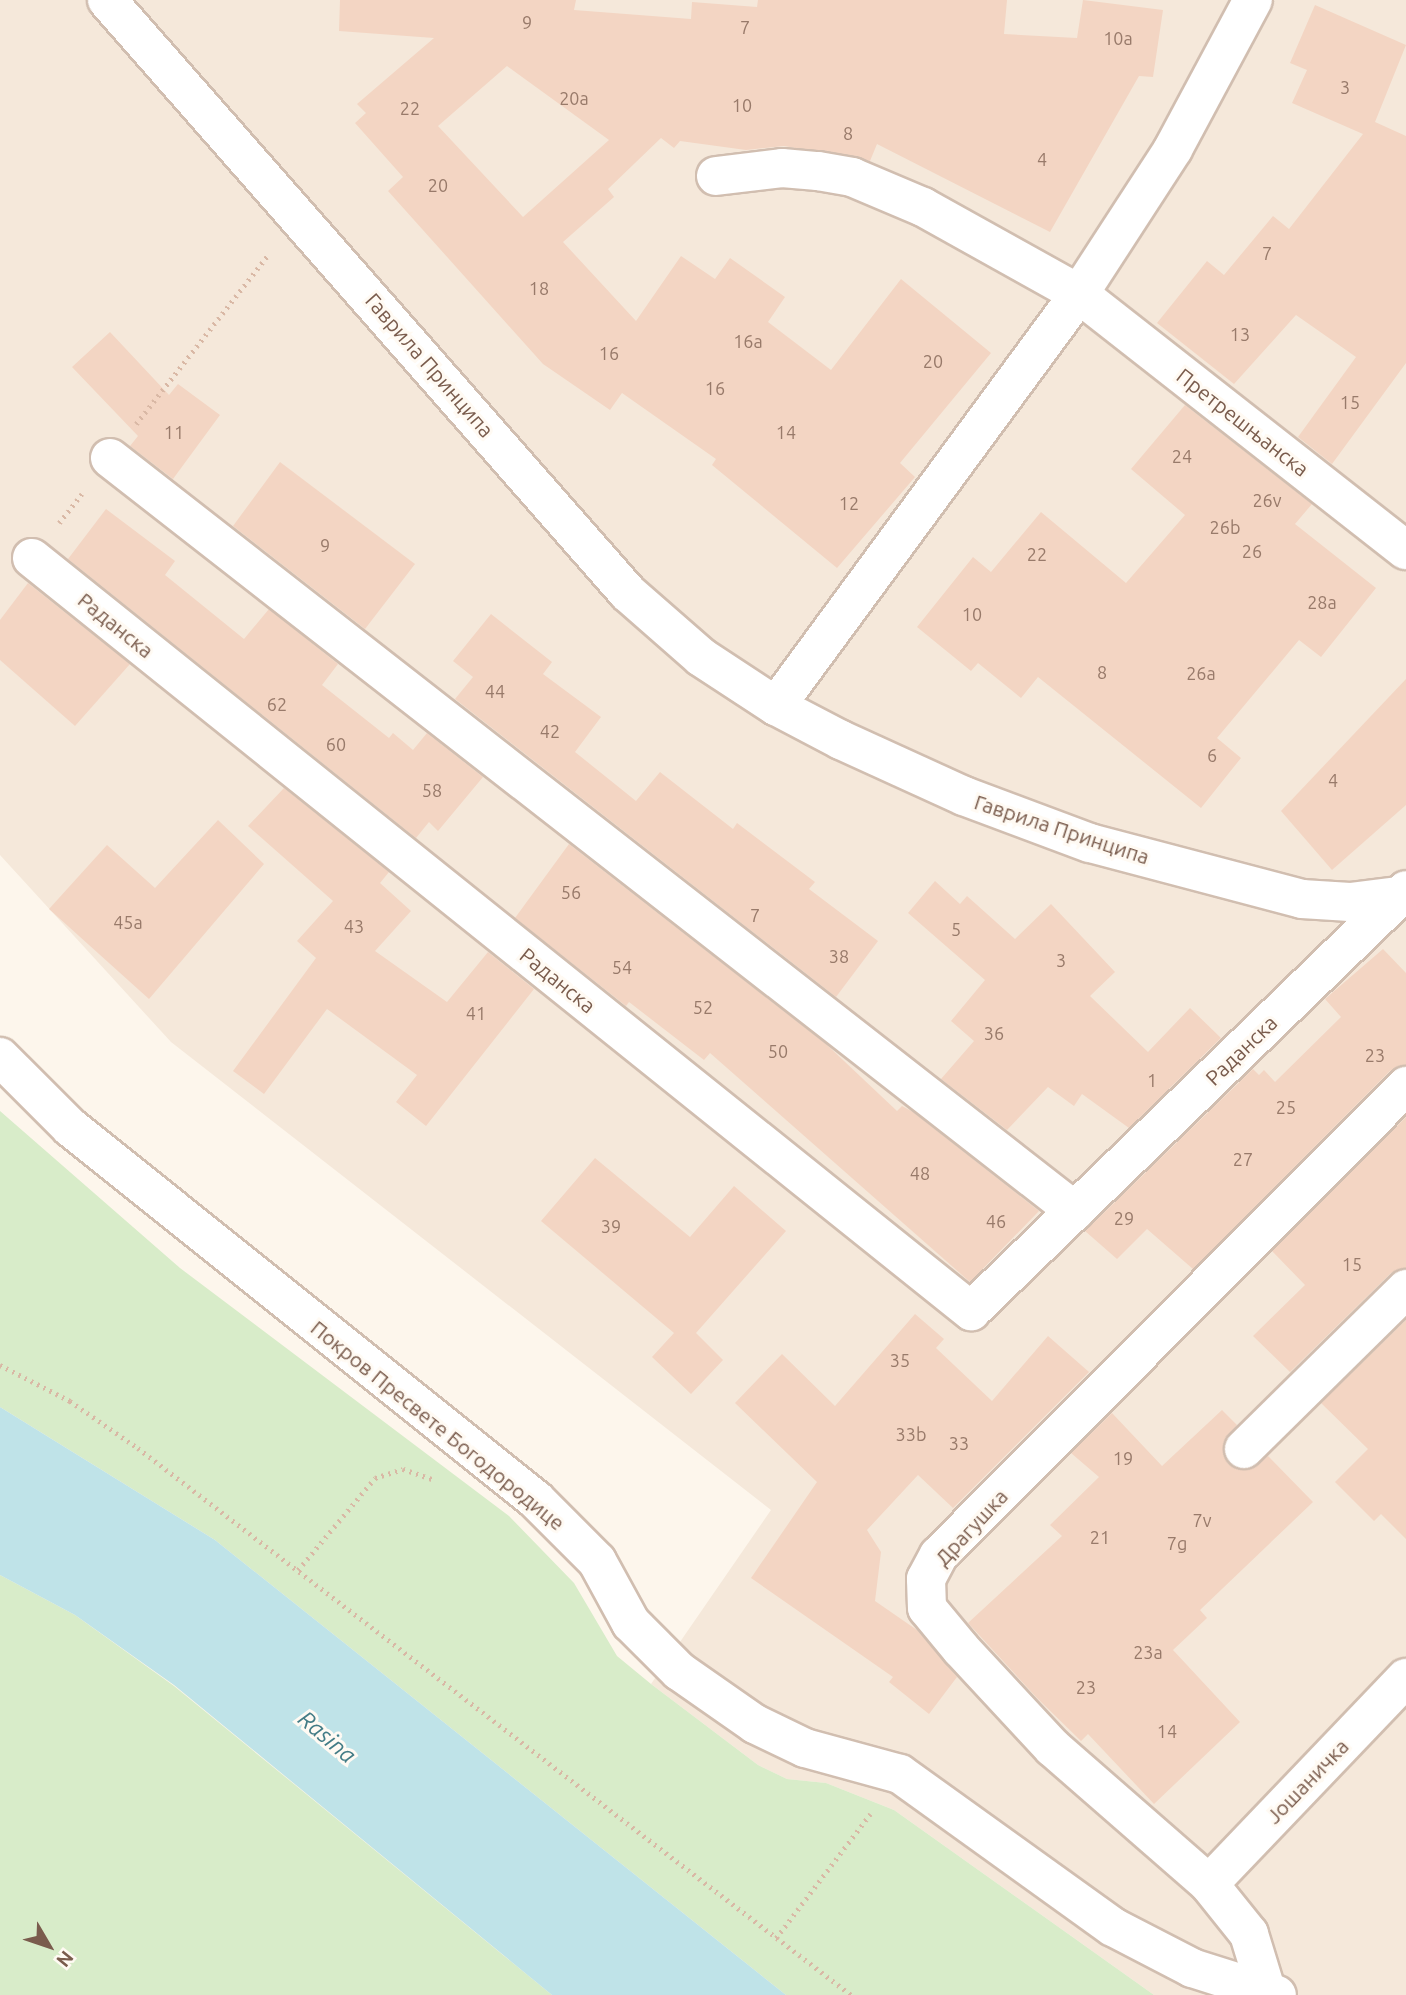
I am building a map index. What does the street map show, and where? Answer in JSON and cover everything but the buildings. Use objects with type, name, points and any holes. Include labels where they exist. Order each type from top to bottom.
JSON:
[{"type":"street","name":"Гаврила Принципа","points":[[107,0],[299,215],[628,593],[701,657],[776,706],[964,796],[1090,843],[1302,899],[1350,902],[1404,893]]},
{"type":"street","points":[[776,706],[927,506],[1079,294],[1173,149],[1253,0]]},
{"type":"street","name":"Претрешњанска","points":[[716,176],[782,168],[852,177],[923,207],[1079,294],[1406,550]]},
{"type":"street","points":[[110,458],[1075,1211]]},
{"type":"street","name":"Раданска","points":[[32,558],[971,1311],[1404,893]]},
{"type":"street","name":"Покров Пресвете Богодородице","points":[[0,1057],[70,1127],[536,1500],[597,1561],[631,1623],[679,1671],[755,1724],[805,1748],[900,1774],[1113,1927],[1192,1968],[1272,1994]]},
{"type":"street","name":"Драгушка","points":[[1272,1994],[1250,1934],[1209,1884],[1053,1748],[961,1649],[927,1608],[926,1579],[939,1556],[1406,1086]]},
{"type":"street","points":[[1244,1449],[1406,1289]]},
{"type":"street","name":"Јошаничка","points":[[1209,1884],[1406,1678]]},
{"type":"path","points":[[32,558],[299,215]]},
{"type":"path","points":[[0,1365],[70,1401],[127,1440],[851,1995]]},
{"type":"path","points":[[298,1570],[375,1478],[403,1469],[438,1482]]},
{"type":"path","points":[[776,1938],[900,1774]]},
{"type":"shaded area","points":[[0,0],[1406,0],[1406,1995],[1154,1995],[894,1810],[826,1783],[787,1779],[758,1765],[651,1684],[771,1510],[171,1042],[0,855]]},
{"type":"green space","points":[[0,1111],[180,1268],[509,1516],[574,1583],[617,1656],[651,1684],[758,1765],[787,1779],[826,1783],[894,1810],[1154,1995],[786,1995],[215,1540],[0,1407]]},
{"type":"green space","points":[[0,1575],[75,1615],[174,1686],[552,1995],[0,1995]]},
{"type":"water","name":"Rasina","points":[[0,1407],[215,1540],[786,1995],[552,1995],[174,1685],[75,1615],[0,1575]]}]
